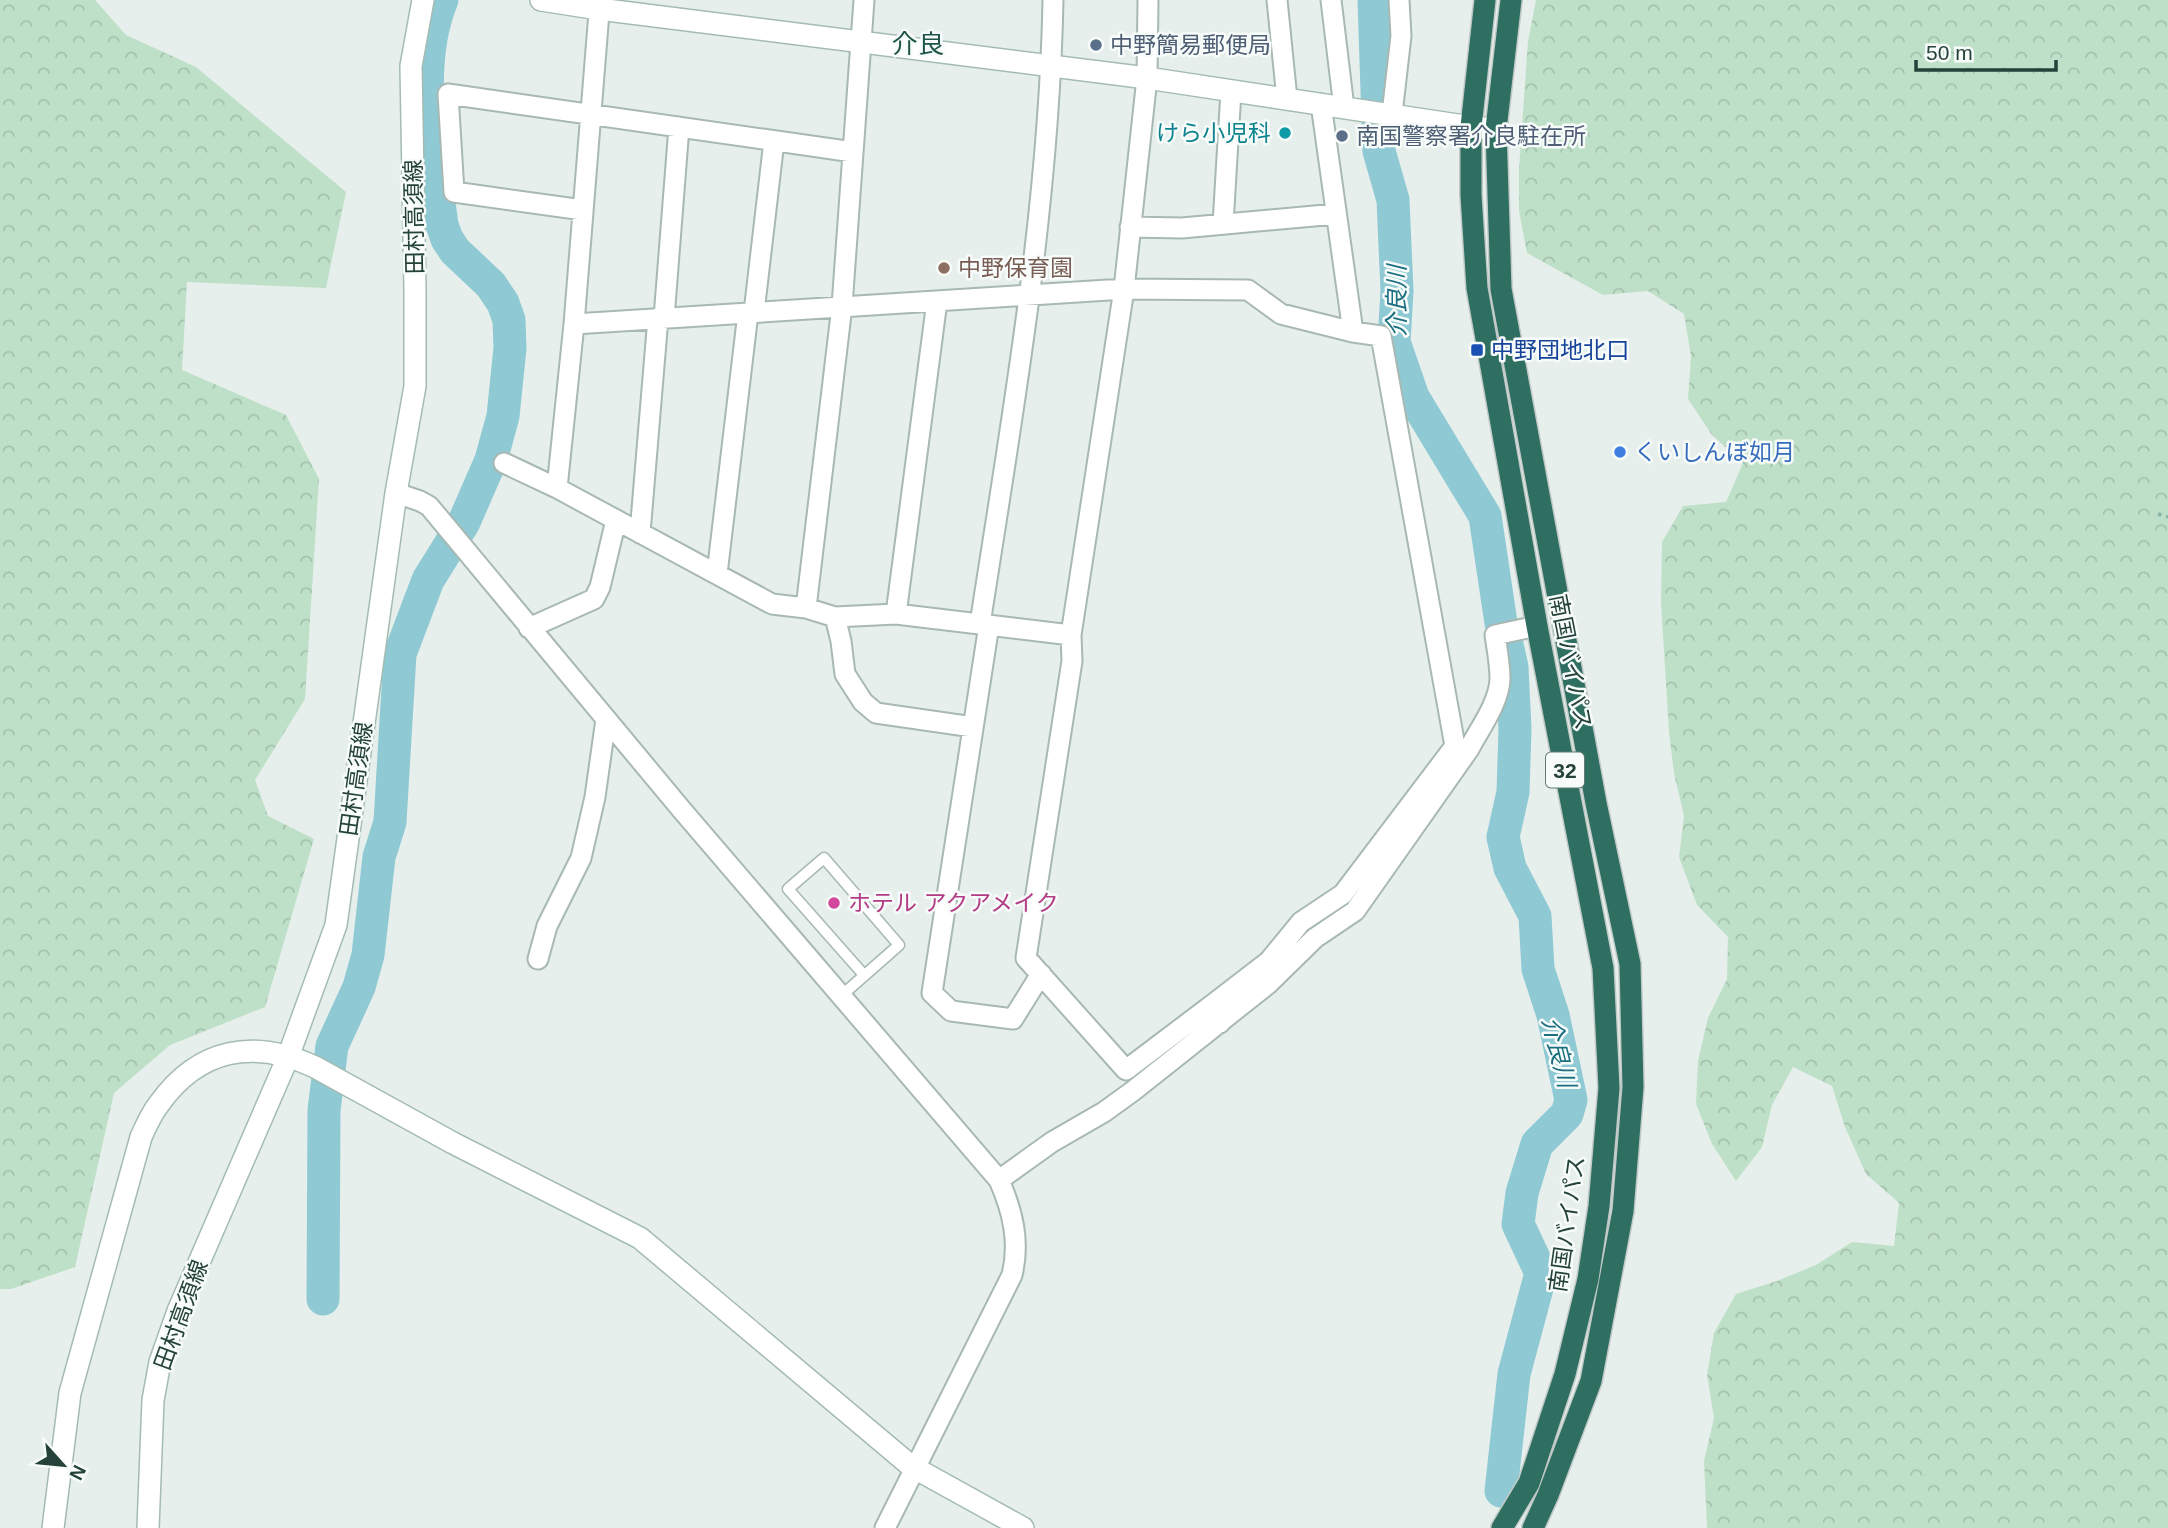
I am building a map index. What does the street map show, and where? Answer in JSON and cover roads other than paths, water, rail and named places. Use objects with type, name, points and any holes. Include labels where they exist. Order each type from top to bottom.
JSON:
[{"type":"highway","name":"南国バイパス","points":[[1485,0],[1471,127],[1471,195],[1477,288],[1537,626],[1603,968],[1609,1088],[1599,1206],[1588,1279],[1565,1374],[1529,1483],[1502,1528]]},
{"type":"highway","name":"南国バイパス","points":[[1511,0],[1496,129],[1501,289],[1594,789],[1630,964],[1633,1087],[1623,1211],[1591,1381],[1533,1528]]},
{"type":"street","name":"田村高須線","points":[[148,1528],[153,1400],[160,1362],[178,1311],[288,1056],[336,925],[396,493],[415,386],[411,66],[423,0]]},
{"type":"street","points":[[541,0],[599,5],[1147,78],[1496,129]]},
{"type":"street","points":[[806,608],[842,306],[864,0]]},
{"type":"street","points":[[1041,974],[1013,1019],[951,1011],[932,993],[973,727],[1030,295],[1052,67],[1053,0]]},
{"type":"street","points":[[1148,0],[1147,78],[1124,289],[1071,635],[1072,661],[1026,958],[1126,1070],[1268,984],[1315,938],[1355,911],[1469,749],[1485,720],[1500,679],[1495,635],[1537,626]]},
{"type":"street","points":[[1277,0],[1287,99]]},
{"type":"street","points":[[1331,0],[1371,111]]},
{"type":"street","points":[[1371,111],[1401,36],[1398,0]]},
{"type":"street","points":[[557,488],[574,324],[599,5]]},
{"type":"street","points":[[1223,224],[1231,91]]},
{"type":"street","points":[[583,210],[454,192],[448,94],[853,152]]},
{"type":"street","points":[[1321,104],[1353,332]]},
{"type":"street","points":[[640,533],[679,127]]},
{"type":"street","points":[[717,574],[774,141]]},
{"type":"street","points":[[1130,227],[1182,228],[1336,214]]},
{"type":"street","points":[[574,324],[1124,289],[1248,290],[1281,314],[1353,332],[1381,336],[1455,746],[1343,894],[1301,922],[1269,961],[1214,1016],[1104,1112],[1052,1142],[999,1181]]},
{"type":"street","points":[[896,614],[937,300]]},
{"type":"street","points":[[503,463],[557,488],[772,604],[806,608],[835,617],[896,614],[1071,635]]},
{"type":"street","points":[[396,493],[425,503],[455,537],[529,628],[999,1181],[1011,1211],[1016,1235],[1017,1256],[1012,1275],[885,1528]]},
{"type":"street","points":[[529,628],[594,599],[600,587],[616,520]]},
{"type":"street","points":[[835,617],[845,674],[869,708],[876,713],[973,727]]},
{"type":"street","points":[[538,959],[547,926],[582,858],[595,797],[606,719]]},
{"type":"street","points":[[53,1528],[70,1393],[141,1137],[157,1106],[174,1086],[210,1059],[246,1049],[288,1056],[315,1067],[453,1143],[640,1238],[915,1468],[1023,1528]]},
{"type":"lane","points":[[841,996],[899,945],[824,858],[789,889],[864,975]]},
{"type":"waterway","points":[[323,1299],[324,1110],[332,1046],[359,987],[368,955],[379,857],[390,822],[400,654],[428,580],[464,522],[491,460],[503,416],[510,348],[509,320],[503,303],[491,285],[455,251],[442,225],[431,141],[427,82],[434,26],[442,0]]},
{"type":"waterway","name":"介良川","points":[[1374,0],[1379,151],[1393,200],[1397,291],[1394,342],[1413,397],[1485,516],[1501,623]]},
{"type":"waterway","name":"介良川","points":[[1501,1491],[1514,1374],[1541,1273],[1518,1224],[1522,1193],[1537,1144],[1567,1114],[1571,1100],[1553,1015],[1538,969],[1535,916],[1510,868],[1503,837],[1513,792],[1515,729],[1512,667],[1506,640]]},
{"type":"place","name":"中野簡易郵便局","points":[[1096,45]]},
{"type":"place","name":"けら小児科","points":[[1285,133]]},
{"type":"place","name":"南国警察署介良駐在所","points":[[1342,136]]},
{"type":"place","name":"中野保育園","points":[[944,268]]},
{"type":"place","name":"中野団地北口","points":[[1477,350]]},
{"type":"place","name":"くいしんぼ如月","points":[[1620,452]]},
{"type":"place","name":"ホテル アクアメイク","points":[[834,903]]},
{"type":"district","name":"介良","points":[[918,44]]}]
